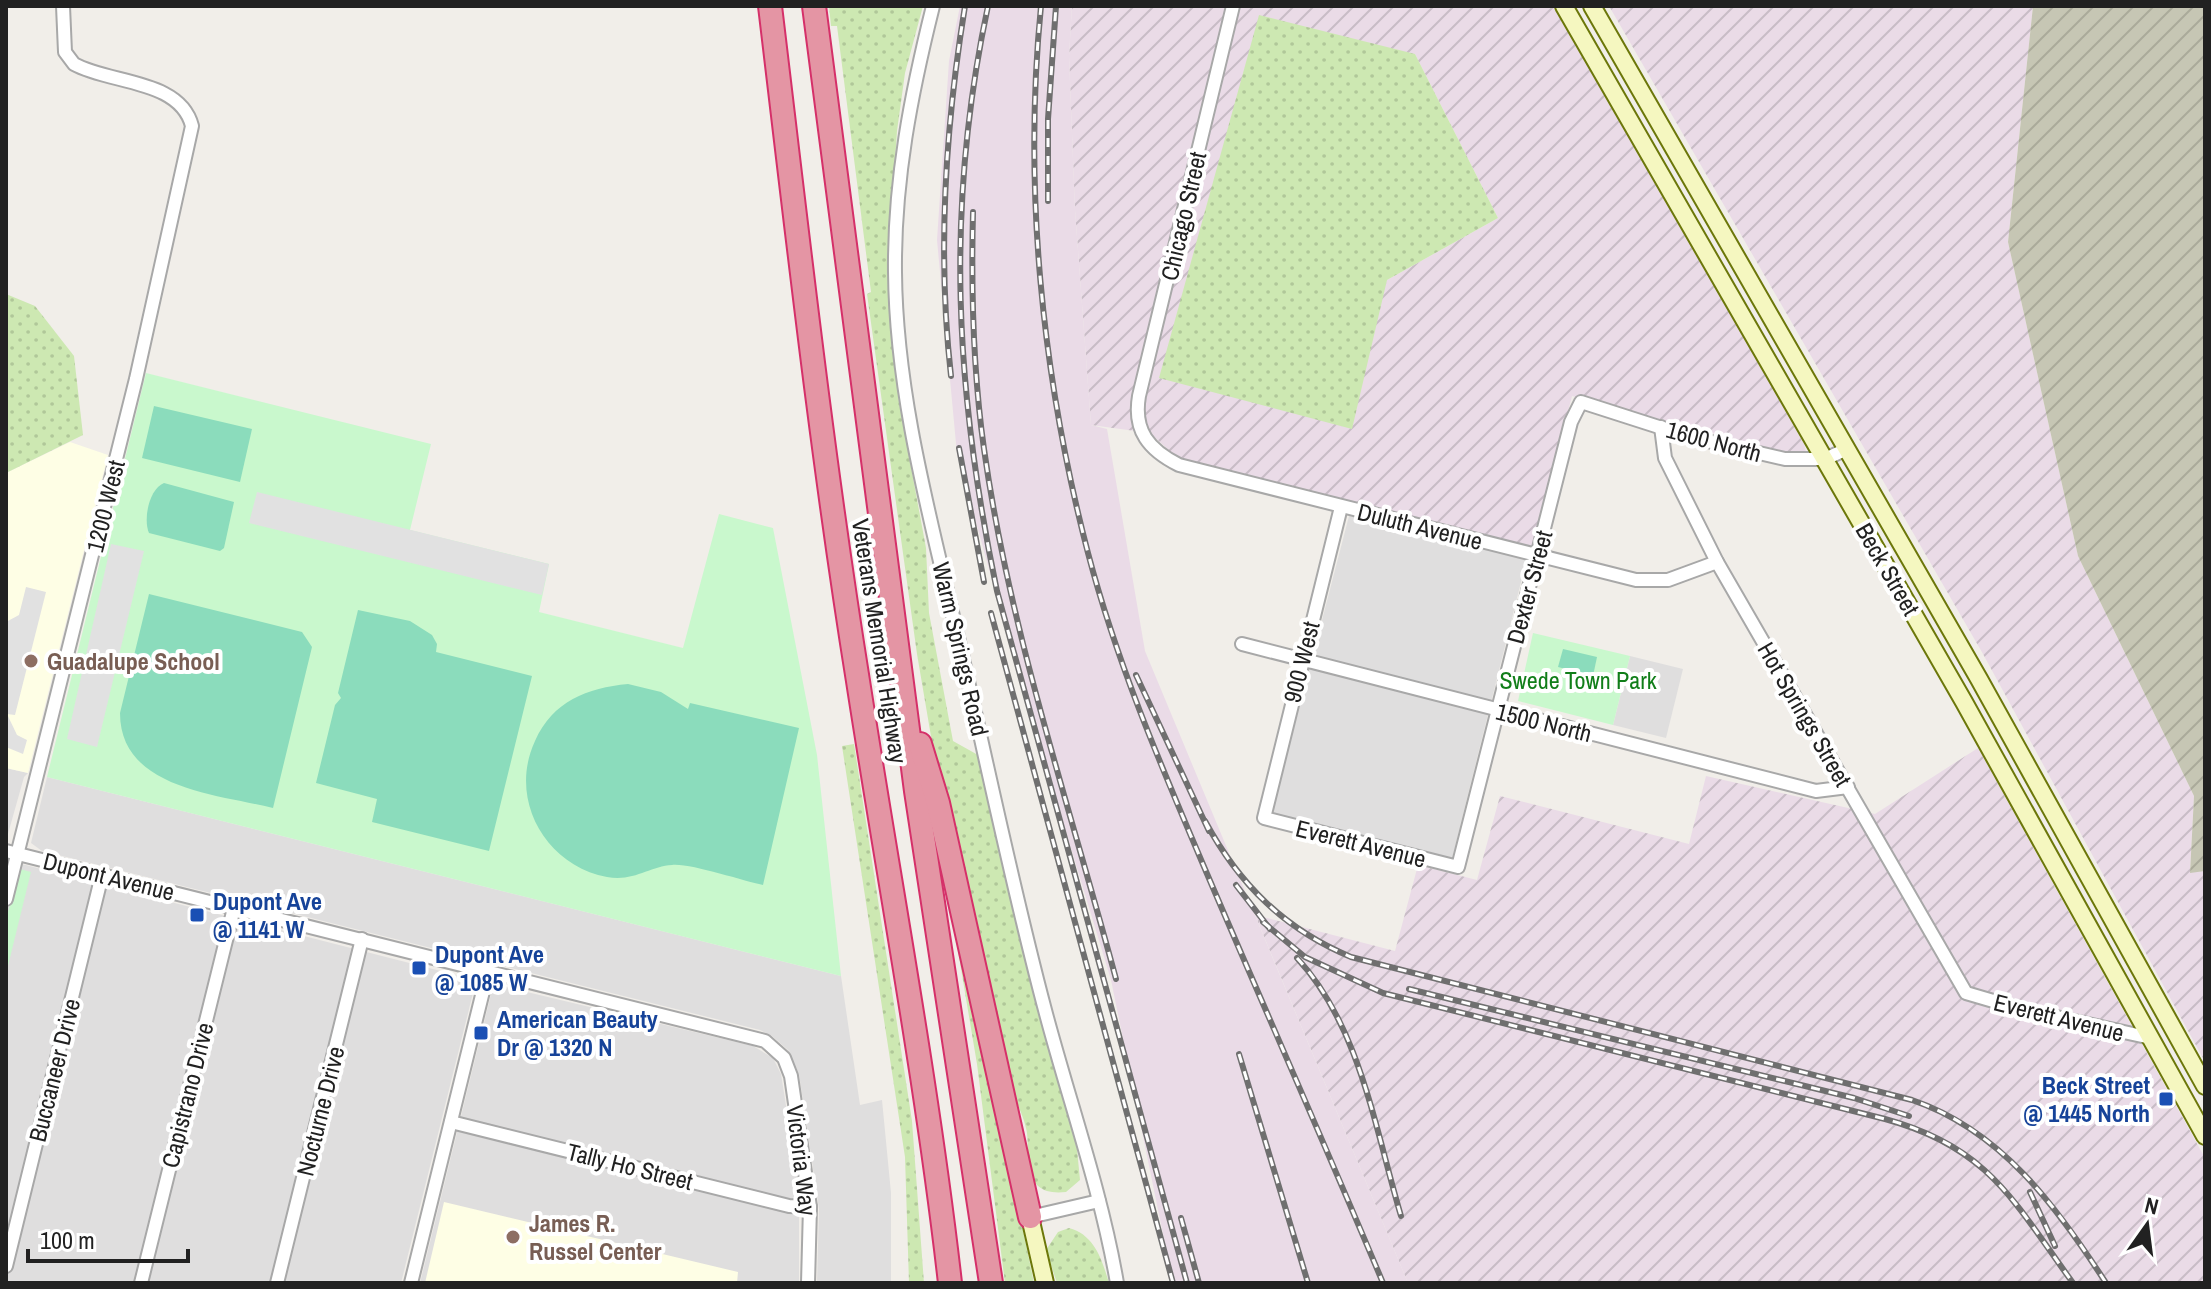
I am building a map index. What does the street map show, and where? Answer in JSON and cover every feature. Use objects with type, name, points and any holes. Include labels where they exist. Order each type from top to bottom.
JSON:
[{"type":"highway","name":"Veterans Memorial Highway","points":[[770,6],[815,381],[857,680],[913,1006],[950,1283]]},
{"type":"highway","name":"Veterans Memorial Highway","points":[[814,6],[916,791],[991,1283]]},
{"type":"highway","points":[[904,693],[938,803],[1030,1217]]},
{"type":"highway","points":[[943,1283],[946,1252]]},
{"type":"main road","name":"Beck Street","points":[[1564,6],[1825,459],[2205,1136]]},
{"type":"main road","name":"Beck Street","points":[[1592,6],[1847,449],[2205,1086]]},
{"type":"main road","points":[[1030,1217],[1045,1283]]},
{"type":"street","name":"1200 West","points":[[6,899],[12,852],[148,325],[191,134],[186,112],[173,97],[74,64],[65,52],[63,6]]},
{"type":"street","name":"Warm Springs Road","points":[[933,6],[907,115],[899,183],[895,275],[902,361],[916,448],[1044,1008],[1099,1201],[1117,1283]]},
{"type":"street","name":"Chicago Street","points":[[1138,426],[1139,396],[1233,6]]},
{"type":"street","name":"1600 North","points":[[1581,402],[1661,427],[1785,459],[1825,459],[1847,449]]},
{"type":"street","name":"Dexter Street","points":[[1458,867],[1571,422],[1581,402]]},
{"type":"street","name":"Duluth Avenue","points":[[1138,426],[1149,445],[1179,465],[1538,556],[1653,582],[1717,562]]},
{"type":"street","name":"Hot Springs Street","points":[[1661,427],[1665,458],[1717,562],[1966,993]]},
{"type":"street","name":"900 West","points":[[1264,818],[1341,507]]},
{"type":"street","name":"1500 North","points":[[1242,644],[1816,791],[1848,787]]},
{"type":"street","name":"Everett Avenue","points":[[1264,818],[1458,867]]},
{"type":"street","name":"Dupont Avenue","points":[[12,852],[770,1044]]},
{"type":"street","name":"Buccaneer Drive","points":[[6,1266],[102,875]]},
{"type":"street","name":"Capistrano Drive","points":[[141,1283],[234,908]]},
{"type":"street","name":"Nocturne Drive","points":[[277,1283],[362,939]]},
{"type":"street","points":[[411,1283],[488,971]]},
{"type":"street","name":"Everett Avenue","points":[[1966,993],[2053,1017],[2151,1038]]},
{"type":"street","name":"Victoria Way","points":[[770,1044],[784,1058],[791,1076],[810,1207],[808,1283]]},
{"type":"street","name":"Tally Ho Street","points":[[451,1122],[789,1206],[810,1207]]},
{"type":"street","points":[[1030,1217],[1099,1201]]},
{"type":"shaded area","points":[[960,6],[1072,6],[1069,56],[1075,210],[1091,425],[1107,429],[1145,651],[1408,1283],[1173,1283],[1111,980],[1019,677],[957,454],[937,240],[949,61]]},
{"type":"shaded area","points":[[1072,6],[1553,6],[1804,444],[1808,459],[1572,396],[1532,550],[1183,463],[1150,433],[1091,425],[1075,210],[1069,56]],"holes":[[[1415,54],[1498,218],[1387,280]]]},
{"type":"shaded area","points":[[1609,6],[2033,6],[2008,242],[2078,556],[2194,796],[2190,872],[2205,871],[2205,1062],[1983,654]]},
{"type":"shaded area","points":[[2033,6],[2205,6],[2205,871],[2190,873],[2194,796],[2078,556],[2008,242]]},
{"type":"shaded area","name":"Guadalupe School","points":[[70,442],[108,455],[28,773],[6,768],[6,473]]},
{"type":"shaded area","points":[[257,492],[549,564],[542,595],[249,523]]},
{"type":"shaded area","points":[[1349,516],[1527,558],[1452,859],[1272,813]]},
{"type":"shaded area","points":[[111,544],[144,551],[97,747],[67,739]]},
{"type":"shaded area","points":[[26,587],[46,592],[15,715],[7,714],[17,735],[27,740],[23,754],[6,747],[6,622],[19,615]]},
{"type":"shaded area","points":[[1630,656],[1683,669],[1666,738],[1613,725]]},
{"type":"shaded area","points":[[1978,748],[2205,1158],[2205,1283],[1408,1283],[1255,915],[1395,951],[1418,865],[1477,880],[1500,796],[1689,844],[1706,776],[1875,814]]},
{"type":"shaded area","points":[[6,768],[28,773],[24,777],[6,841]]},
{"type":"shaded area","points":[[47,777],[841,976],[860,1105],[882,1100],[891,1193],[891,1283],[817,1283],[819,1209],[799,1074],[788,1050],[772,1036],[760,1030],[42,851],[31,843]]},
{"type":"shaded area","points":[[6,860],[472,979],[474,989],[401,1283],[6,1283]]},
{"type":"shaded area","points":[[498,985],[753,1046],[773,1058],[781,1074],[799,1187],[799,1283],[420,1283],[491,994]]},
{"type":"shaded area","name":"James R. Russel Center","points":[[444,1202],[738,1272],[737,1283],[425,1283]]},
{"type":"green space","points":[[829,6],[923,6],[905,73],[897,131],[889,253],[892,334],[899,402],[926,548],[929,613],[953,741],[978,755],[1041,1019],[1077,1149],[1080,1180],[1066,1192],[1042,1189],[1032,1175],[1026,1128],[1012,1090],[934,754],[917,654],[867,294],[871,292],[837,26],[831,26]]},
{"type":"green space","points":[[1259,15],[1415,54],[1498,218],[1387,280],[1352,429],[1159,378]]},
{"type":"green space","points":[[6,294],[35,306],[74,356],[83,435],[6,473]]},
{"type":"green space","points":[[146,373],[431,444],[410,530],[549,564],[539,612],[683,648],[719,514],[773,528],[817,755],[841,976],[47,777]]},
{"type":"green space","points":[[154,406],[252,429],[240,482],[142,458]]},
{"type":"green space","points":[[164,483],[234,502],[224,548],[220,551],[149,533],[147,520],[151,498]]},
{"type":"green space","points":[[149,594],[302,632],[312,647],[273,808],[176,784],[154,773],[136,758],[124,738],[120,713]]},
{"type":"green space","points":[[358,610],[410,621],[432,635],[437,644],[436,652],[532,676],[489,851],[372,822],[377,799],[316,783],[335,705],[341,698],[338,693]]},
{"type":"green space","name":"Swede Town Park","points":[[1533,633],[1630,656],[1613,725],[1518,701]]},
{"type":"green space","points":[[1563,649],[1597,657],[1593,676],[1558,667]]},
{"type":"green space","points":[[628,684],[661,692],[688,709],[690,703],[799,728],[763,885],[680,865],[664,866],[634,876],[607,877],[585,870],[566,859],[550,844],[538,826],[526,785],[528,763],[535,741],[551,716],[573,699],[599,689]]},
{"type":"green space","points":[[854,744],[912,1121],[924,1283],[909,1283],[905,1157],[842,746]]},
{"type":"green space","points":[[20,869],[31,872],[6,974],[6,919]]},
{"type":"green space","points":[[957,945],[964,945],[1034,1283],[1005,1283],[977,1064]]},
{"type":"green space","points":[[1069,1228],[1091,1242],[1109,1283],[1057,1283],[1046,1250],[1058,1232]]},
{"type":"railway","points":[[951,376],[944,283],[945,191],[952,98],[965,6]]},
{"type":"railway","points":[[988,6],[965,154],[961,227],[964,371],[983,516],[997,591],[1187,1283]]},
{"type":"railway","points":[[1041,6],[1034,144],[1040,282],[1059,419],[1088,553],[1125,671],[1154,748],[1383,1283]]},
{"type":"railway","points":[[1048,201],[1048,119],[1056,6]]},
{"type":"railway","points":[[973,212],[975,361],[980,420],[995,516],[1024,649],[1116,979]]},
{"type":"railway","points":[[959,448],[984,582]]},
{"type":"railway","points":[[991,613],[1173,1283]]},
{"type":"railway","points":[[1136,675],[1209,831]]},
{"type":"railway","points":[[1205,821],[1233,865],[1266,902],[1305,933],[1351,957],[1912,1100],[1944,1113],[2000,1151],[2024,1174],[2068,1227],[2106,1283]]},
{"type":"railway","points":[[1236,885],[1270,929]]},
{"type":"railway","points":[[1263,922],[1305,957],[1383,993],[1885,1119],[1921,1131],[1950,1145],[1996,1181],[2073,1283]]},
{"type":"railway","points":[[1297,958],[1318,985],[1351,1047],[1401,1216]]},
{"type":"railway","points":[[1409,989],[1854,1098],[1909,1116]]},
{"type":"railway","points":[[1239,1054],[1308,1283]]},
{"type":"railway","points":[[2030,1192],[2055,1246]]},
{"type":"railway","points":[[1181,1218],[1199,1283]]},
{"type":"place","name":"Guadalupe School","points":[[31,661]]},
{"type":"place","name":"Dupont Ave @ 1141 W","points":[[197,915]]},
{"type":"place","name":"Dupont Ave @ 1085 W","points":[[419,968]]},
{"type":"place","name":"American Beauty Dr @ 1320 N","points":[[481,1033]]},
{"type":"place","name":"Beck Street @ 1445 North","points":[[2166,1099]]},
{"type":"place","name":"James R. Russel Center","points":[[513,1237]]}]
